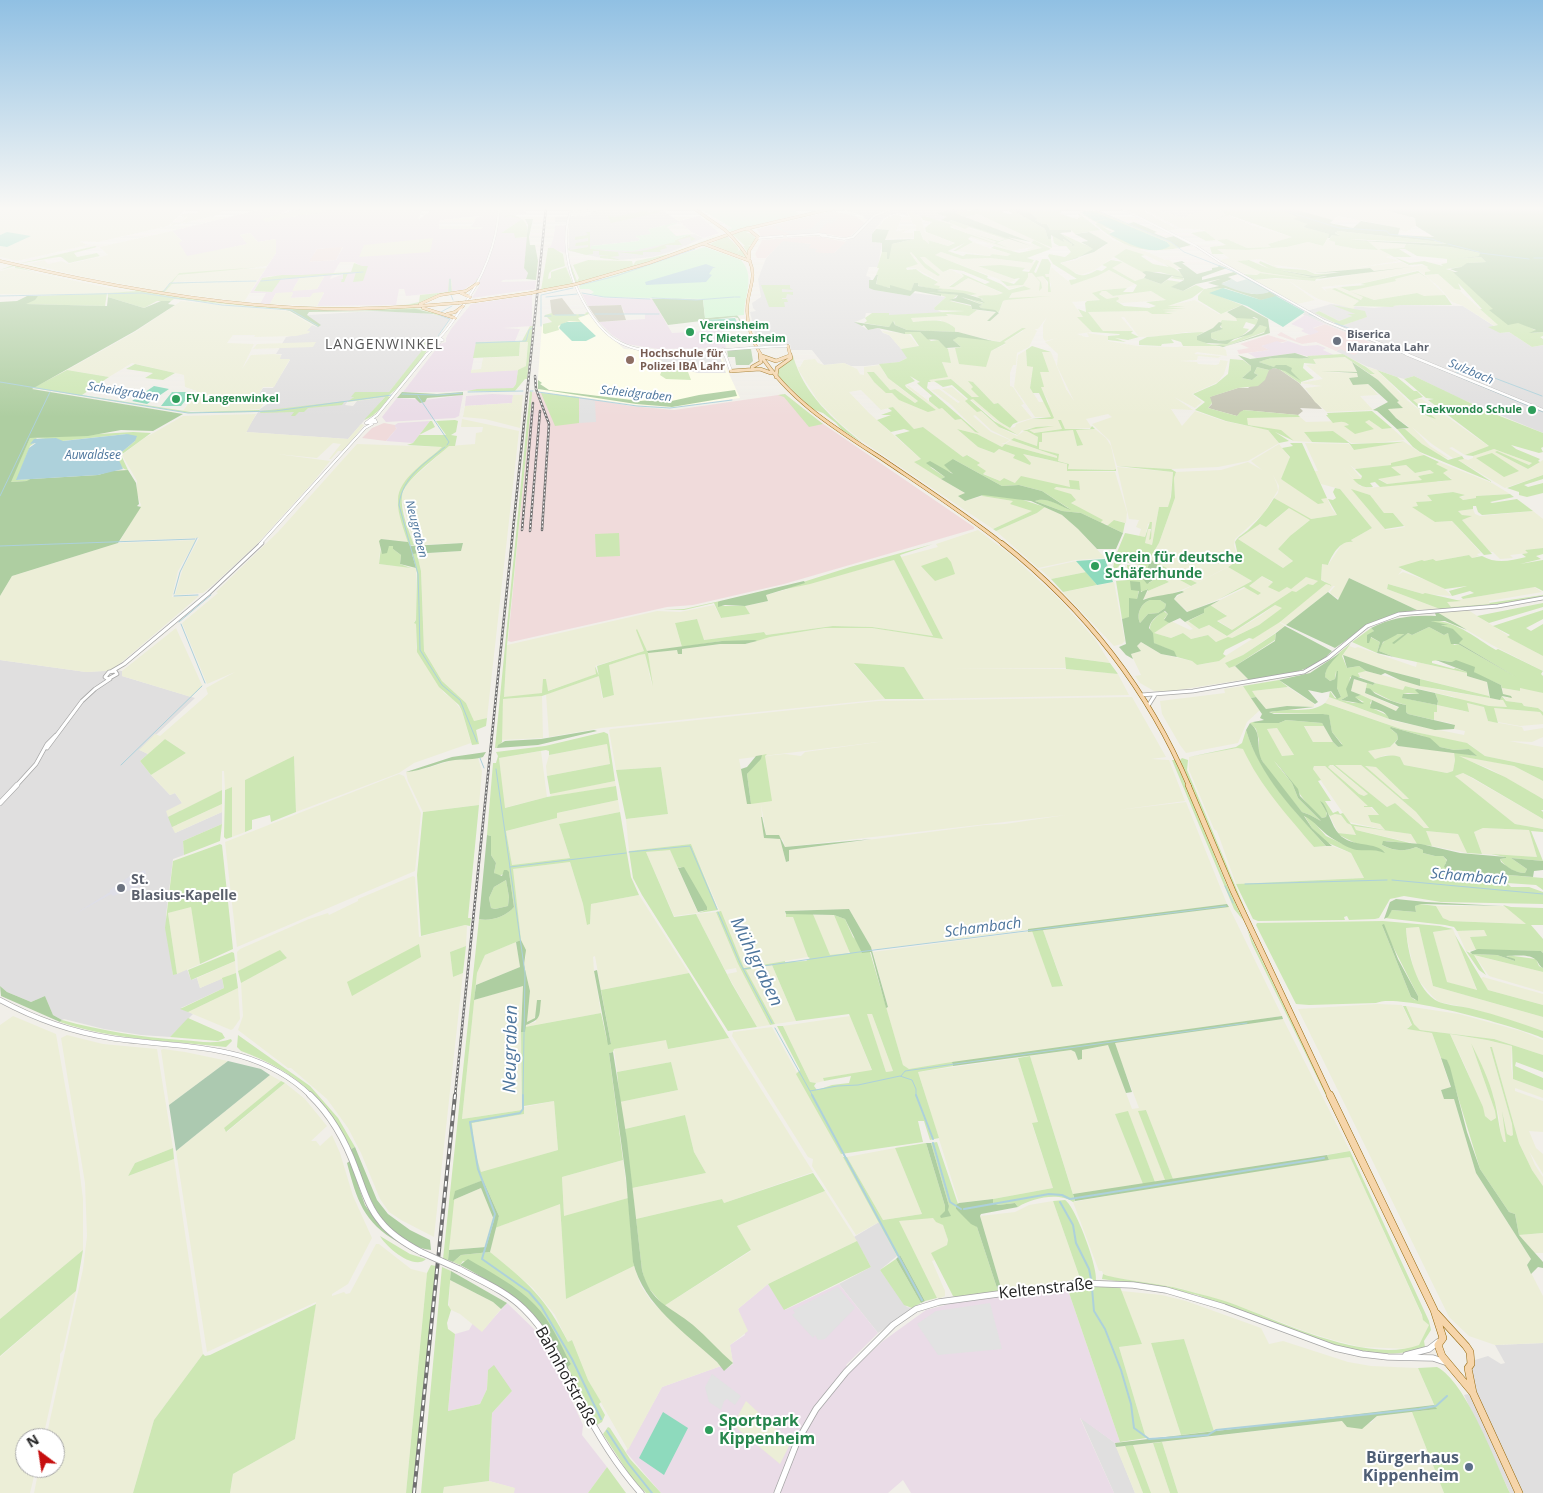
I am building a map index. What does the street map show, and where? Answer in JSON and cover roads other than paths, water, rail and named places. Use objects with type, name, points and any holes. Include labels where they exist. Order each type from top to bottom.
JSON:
[{"type":"main road","points":[[76,278],[135,290],[222,302],[331,309],[450,304]]},
{"type":"main road","points":[[434,312],[438,306],[531,293],[601,278]]},
{"type":"main road","points":[[754,278],[748,307],[751,334],[760,354],[776,377]]},
{"type":"main road","points":[[461,293],[471,289],[478,283]]},
{"type":"main road","points":[[461,293],[470,297]]},
{"type":"main road","points":[[409,307],[421,304],[437,296],[472,293]]},
{"type":"main road","points":[[437,296],[434,299],[435,301],[450,304]]},
{"type":"main road","points":[[448,314],[463,306]]},
{"type":"main road","points":[[409,307],[458,314]]},
{"type":"main road","points":[[448,314],[455,318]]},
{"type":"main road","points":[[776,377],[777,368],[790,360],[788,348],[782,347]]},
{"type":"main road","points":[[760,354],[766,359],[776,361],[787,358],[790,355]]},
{"type":"main road","points":[[731,370],[754,368],[760,362],[760,354]]},
{"type":"main road","points":[[731,370],[754,368],[767,370],[801,402],[823,419],[964,514],[1021,558],[1060,593],[1088,623],[1141,695],[1181,768],[1251,931],[1434,1310],[1441,1339],[1439,1350],[1446,1362],[1454,1368],[1473,1393],[1519,1493]]},
{"type":"main road","points":[[733,376],[740,370]]},
{"type":"main road","points":[[1434,1310],[1470,1352],[1471,1359],[1468,1368],[1473,1393]]},
{"type":"main road","points":[[1441,1339],[1447,1336],[1458,1339]]},
{"type":"main road","points":[[1454,1368],[1464,1370],[1468,1368]]},
{"type":"street","points":[[434,346],[435,341],[444,334],[470,297],[480,278]]},
{"type":"street","points":[[573,278],[589,312],[612,336],[626,345],[645,349],[782,347]]},
{"type":"street","points":[[1248,278],[1331,323],[1543,410]]},
{"type":"street","points":[[366,428],[366,422],[377,415],[434,346],[443,339],[444,334]]},
{"type":"street","points":[[438,338],[443,339]]},
{"type":"street","points":[[435,341],[440,342]]},
{"type":"street","points":[[769,347],[788,348]]},
{"type":"street","points":[[714,349],[724,353]]},
{"type":"street","points":[[723,349],[731,370]]},
{"type":"street","points":[[0,803],[52,744],[56,734],[71,714],[99,686],[107,674],[124,664],[209,593],[272,533],[366,428],[376,423],[377,415]]},
{"type":"street","points":[[370,420],[375,420]]},
{"type":"street","points":[[367,424],[372,424]]},
{"type":"street","points":[[1141,695],[1147,697],[1226,686],[1304,672],[1328,658],[1367,626],[1398,614],[1498,606],[1543,598]]},
{"type":"street","points":[[99,686],[116,676],[124,664]]},
{"type":"street","points":[[112,672],[117,673]]},
{"type":"street","points":[[105,677],[110,679]]},
{"type":"street","points":[[1148,706],[1154,695]]},
{"type":"street","name":"Bahnhofstraße","points":[[0,1000],[18,1010],[62,1026],[111,1038],[231,1052],[262,1062],[277,1070],[312,1095],[337,1127],[350,1152],[368,1204],[382,1224],[404,1242],[421,1252],[491,1286],[510,1298],[534,1320],[559,1358],[596,1431],[640,1493]]},
{"type":"street","name":"Keltenstraße","points":[[777,1493],[797,1442],[816,1409],[846,1372],[893,1325],[916,1309],[939,1302],[1079,1283],[1133,1286],[1166,1290],[1224,1307],[1335,1348],[1362,1354],[1388,1357],[1433,1358],[1446,1362]]},
{"type":"street","name":"Keltenstraße","points":[[1401,1356],[1429,1349],[1441,1339]]},
{"type":"water","points":[[660,278],[710,278],[706,282],[646,285],[645,282]]},
{"type":"water","name":"Auwaldsee","points":[[127,434],[137,436],[135,441],[117,456],[123,469],[98,475],[16,480],[29,448],[36,443],[30,444],[34,439],[56,438],[63,441]]},
{"type":"waterway","points":[[261,281],[299,278]]},
{"type":"waterway","points":[[580,285],[609,278]]},
{"type":"waterway","name":"Sulzbach","points":[[1245,278],[1304,311]]},
{"type":"waterway","points":[[450,279],[450,291]]},
{"type":"waterway","points":[[171,283],[256,281]]},
{"type":"waterway","points":[[163,292],[170,283]]},
{"type":"waterway","points":[[541,326],[541,295],[573,288]]},
{"type":"waterway","points":[[0,296],[142,293],[222,305],[291,310],[318,326]]},
{"type":"waterway","points":[[582,293],[604,297],[650,299]]},
{"type":"waterway","points":[[546,297],[577,294]]},
{"type":"waterway","points":[[451,295],[453,300]]},
{"type":"waterway","points":[[652,298],[696,300],[734,297]]},
{"type":"waterway","points":[[735,297],[740,297]]},
{"type":"waterway","points":[[441,312],[452,306]]},
{"type":"waterway","points":[[595,314],[659,314]]},
{"type":"waterway","name":"Sulzbach","points":[[1309,314],[1543,412]]},
{"type":"waterway","points":[[438,336],[450,319],[439,315]]},
{"type":"waterway","points":[[555,315],[576,315]]},
{"type":"waterway","points":[[579,315],[584,315]]},
{"type":"waterway","points":[[545,316],[551,316]]},
{"type":"waterway","name":"Sulzbach","points":[[1335,323],[1367,335]]},
{"type":"waterway","points":[[476,343],[526,341],[529,330],[532,328]]},
{"type":"waterway","points":[[1456,373],[1476,371],[1542,396]]},
{"type":"waterway","name":"Scheidgraben","points":[[0,382],[188,413],[275,411],[392,395]]},
{"type":"waterway","name":"Scheidgraben","points":[[468,392],[523,391]]},
{"type":"waterway","points":[[0,496],[50,392]]},
{"type":"waterway","name":"Scheidgraben","points":[[538,392],[637,406],[670,408],[732,400]]},
{"type":"waterway","name":"Scheidgraben","points":[[402,394],[438,395],[462,393]]},
{"type":"waterway","name":"Neugraben","points":[[418,396],[449,442],[447,445]]},
{"type":"waterway","name":"Neugraben","points":[[419,605],[418,574],[399,505],[401,495],[410,479],[422,465],[445,447]]},
{"type":"waterway","points":[[174,594],[180,572],[197,538]]},
{"type":"waterway","points":[[0,546],[195,539]]},
{"type":"waterway","points":[[174,596],[198,595]]},
{"type":"waterway","points":[[179,622],[211,595]]},
{"type":"waterway","name":"Neugraben","points":[[419,606],[420,650],[442,685],[460,700],[477,742]]},
{"type":"waterway","points":[[181,624],[205,683]]},
{"type":"waterway","points":[[121,765],[202,686]]},
{"type":"waterway","name":"Neugraben","points":[[480,758],[484,768]]},
{"type":"waterway","name":"Neugraben","points":[[496,769],[525,973],[523,1096]]},
{"type":"waterway","name":"Mühlgraben","points":[[629,852],[690,846],[717,909]]},
{"type":"waterway","name":"Mühlgraben","points":[[510,867],[626,853]]},
{"type":"waterway","name":"Schambach","points":[[1245,884],[1387,880]]},
{"type":"waterway","name":"Schambach","points":[[1392,880],[1543,894]]},
{"type":"waterway","name":"Schambach","points":[[1225,886],[1233,903]]},
{"type":"waterway","name":"Schambach","points":[[743,969],[866,951],[1226,906]]},
{"type":"waterway","name":"Mühlgraben","points":[[718,912],[743,969]]},
{"type":"waterway","name":"Mühlgraben","points":[[743,969],[772,1023]]},
{"type":"waterway","points":[[901,1076],[905,1071],[1247,1023]]},
{"type":"waterway","name":"Mühlgraben","points":[[775,1028],[810,1091]]},
{"type":"waterway","name":"Mühlgraben","points":[[810,1091],[837,1086],[858,1085],[900,1076],[912,1080],[916,1089],[916,1095]]},
{"type":"waterway","name":"Mühlgraben","points":[[810,1091],[813,1096]]},
{"type":"waterway","points":[[812,1095],[922,1300]]},
{"type":"waterway","name":"Mühlgraben","points":[[916,1095],[933,1139]]},
{"type":"waterway","name":"Neugraben","points":[[523,1096],[523,1109],[520,1113],[470,1122],[478,1169],[495,1214],[482,1259],[529,1292],[541,1306],[572,1359],[601,1419]]},
{"type":"waterway","name":"Mühlgraben","points":[[933,1143],[950,1202],[961,1209]]},
{"type":"waterway","points":[[964,1209],[1049,1194],[1062,1195],[1070,1199],[1324,1158]]},
{"type":"waterway","name":"Mühlgraben","points":[[1060,1202],[1073,1225],[1076,1243],[1089,1269],[1091,1279]]},
{"type":"waterway","points":[[1092,1288],[1094,1311],[1105,1329],[1121,1370],[1131,1404],[1134,1428],[1149,1439],[1208,1435],[1216,1430],[1419,1409],[1436,1406],[1447,1396]]},
{"type":"waterway","name":"Neugraben","points":[[607,1431],[628,1463],[652,1493]]},
{"type":"railway","points":[[455,1096],[539,278]]},
{"type":"railway","points":[[535,376],[536,389],[549,424],[542,530]]},
{"type":"railway","points":[[522,530],[533,403]]},
{"type":"railway","points":[[530,531],[540,411]]},
{"type":"railway","points":[[414,1493],[455,1095]]},
{"type":"place","name":"Vereinsheim FC Mietersheim","points":[[690,332]]},
{"type":"place","name":"Biserica Maranata Lahr","points":[[1337,341]]},
{"type":"place","name":"Hochschule für Polizei IBA Lahr","points":[[630,360]]},
{"type":"place","name":"FV Langenwinkel","points":[[176,399]]},
{"type":"place","name":"Taekwondo Schule","points":[[1532,410]]},
{"type":"place","name":"Verein für deutsche Schäferhunde","points":[[1095,566]]},
{"type":"place","name":"St. Blasius-Kapelle","points":[[121,888]]},
{"type":"place","name":"Sportpark Kippenheim","points":[[709,1430]]},
{"type":"place","name":"Bürgerhaus Kippenheim","points":[[1469,1467]]},
{"type":"district","name":"LANGENWINKEL","points":[[384,345]]}]
